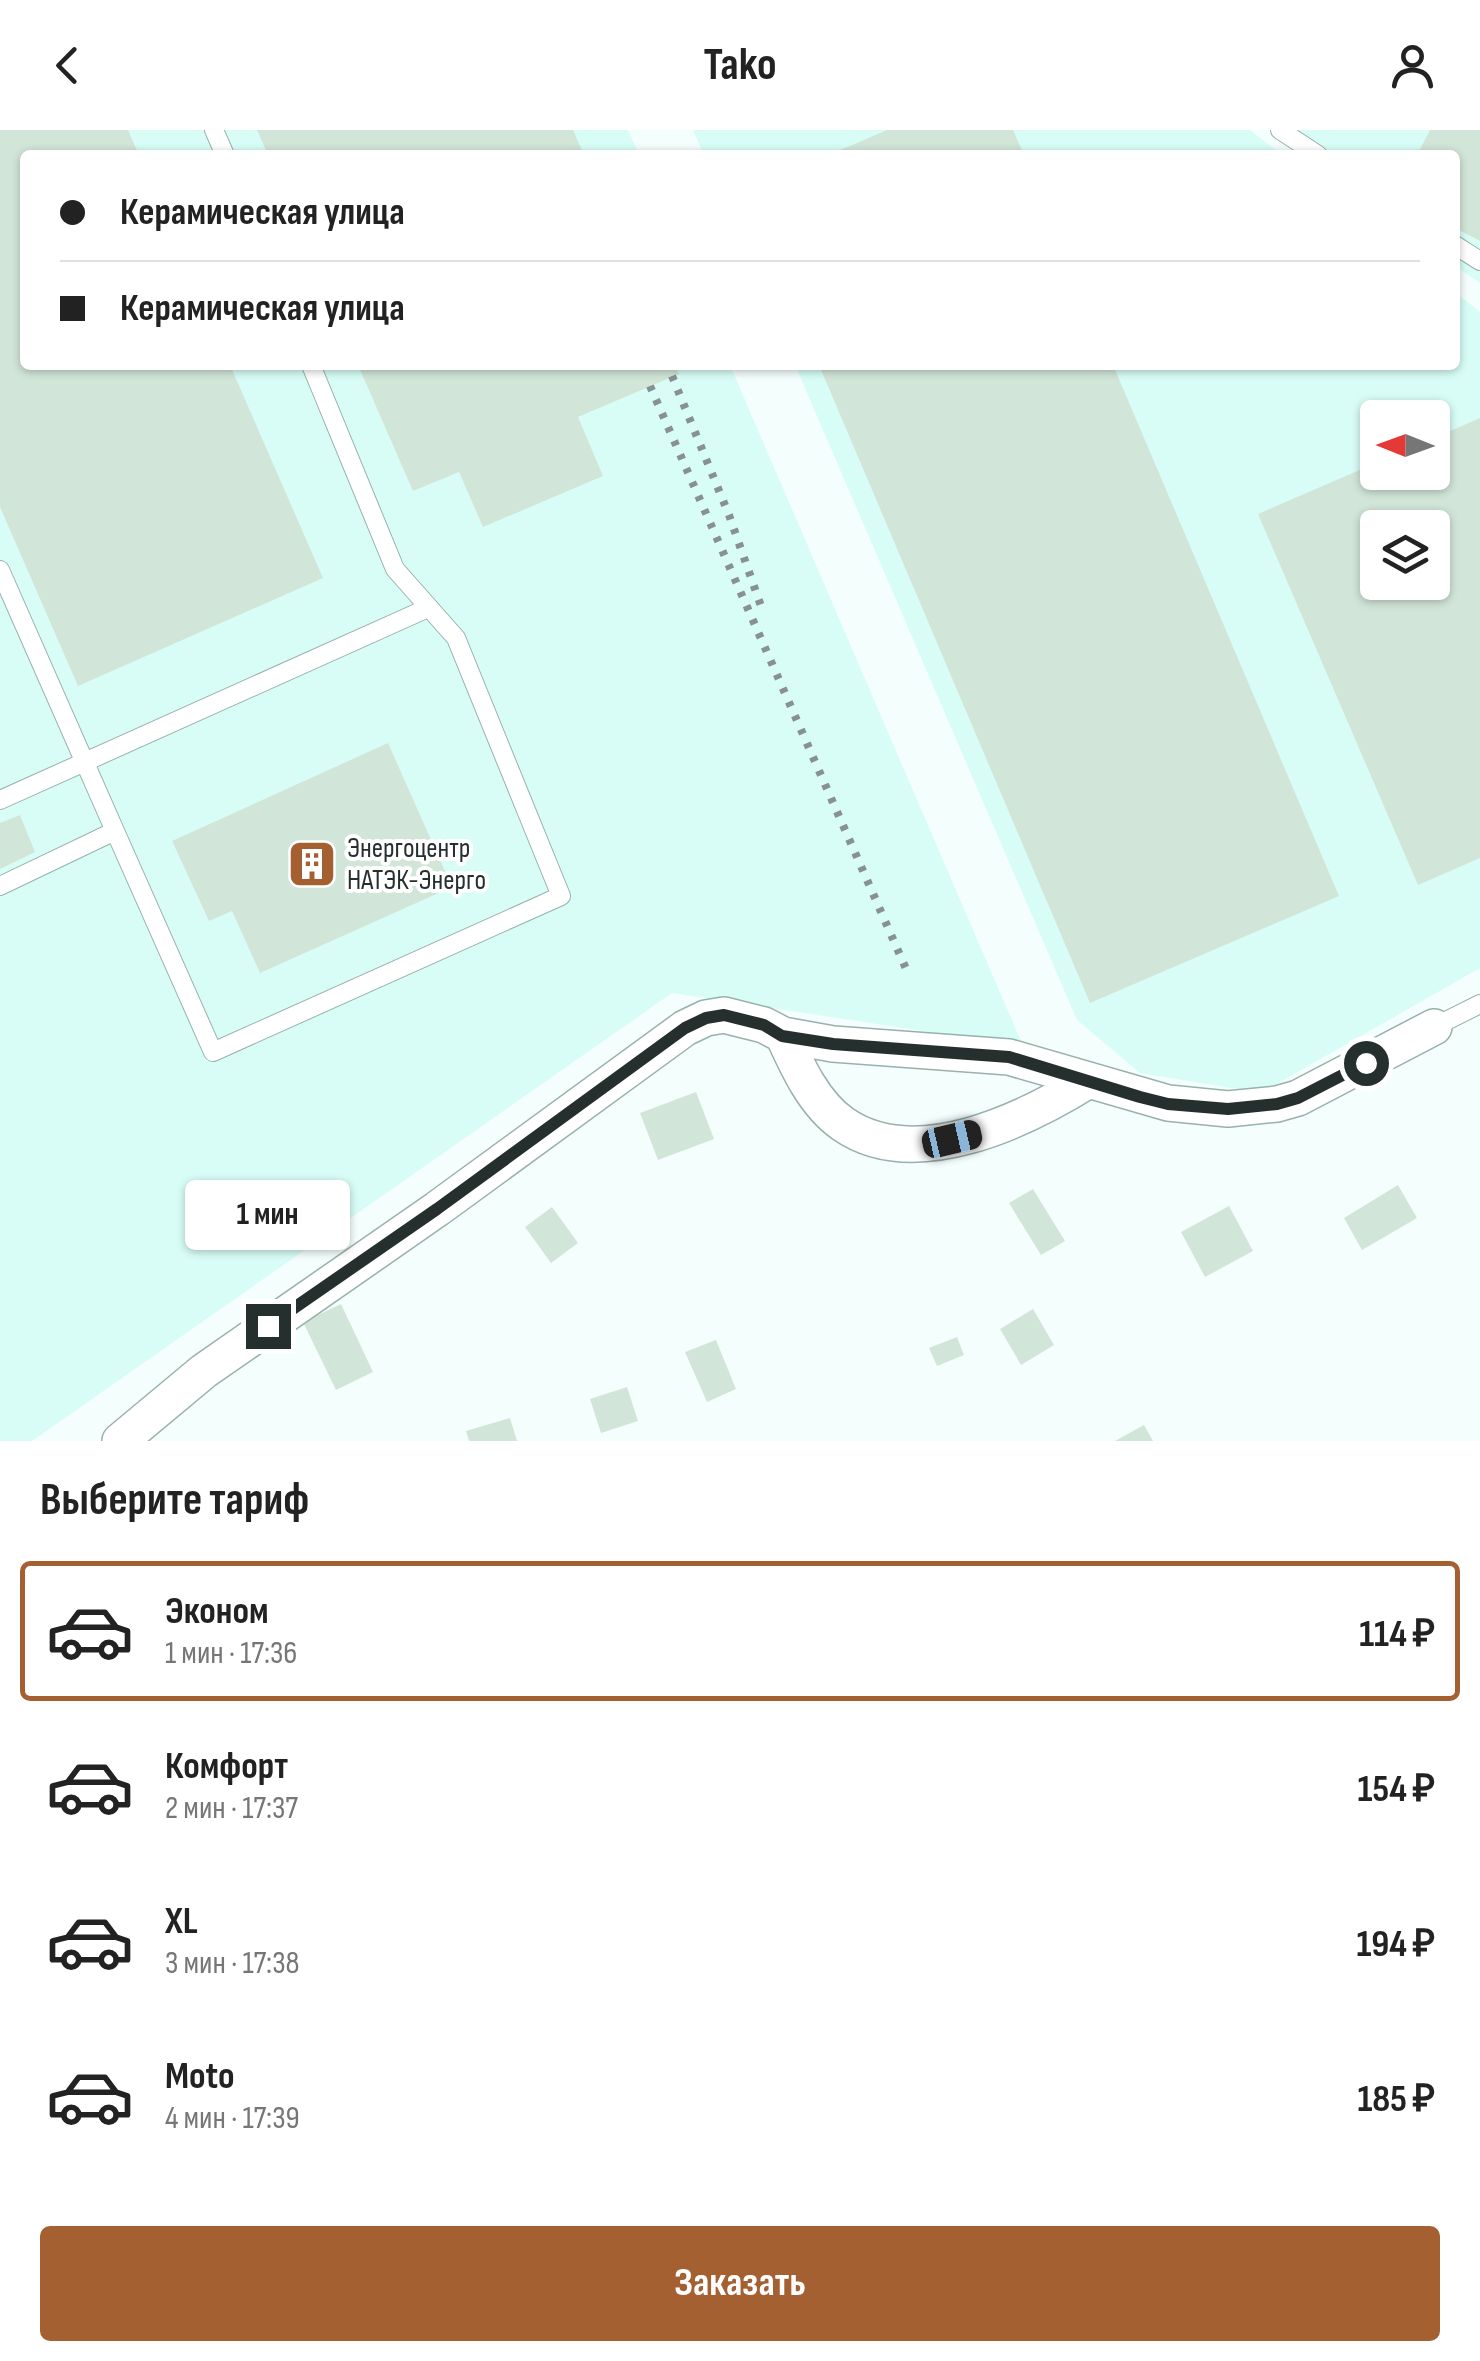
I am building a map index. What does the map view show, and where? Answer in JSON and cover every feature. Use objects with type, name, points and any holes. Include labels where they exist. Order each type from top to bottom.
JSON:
[{"type":"street","points":[[120,1441],[204,1370],[437,1209],[685,1028],[706,1018],[724,1015],[764,1025],[782,1036],[833,1044],[1009,1057],[1168,1104],[1228,1109],[1298,1098],[1434,1027]]},
{"type":"street","points":[[782,1036],[817,1097],[841,1123],[872,1140],[909,1144],[1000,1128],[1042,1109],[1089,1080]]},
{"type":"lane","points":[[1280,130],[1310,150]]},
{"type":"lane","points":[[0,570],[213,1052],[560,896],[456,638],[395,570],[313,370]]},
{"type":"lane","points":[[0,800],[428,608]]},
{"type":"lane","points":[[0,886],[115,831]]},
{"type":"lane","points":[[1434,1027],[1480,1004]]},
{"type":"shaded area","points":[[0,130],[628,130],[637,150],[20,150],[20,370],[732,370],[1023,1046],[672,993],[32,1441],[0,1441]]},
{"type":"shaded area","points":[[693,130],[1250,130],[1276,150],[702,150]]},
{"type":"shaded area","points":[[1295,130],[1480,130],[1480,283],[1460,269],[1460,150],[1301,150]]},
{"type":"shaded area","points":[[1460,296],[1480,312],[1480,968],[1261,1093],[1140,1073],[1077,1020],[797,370],[1460,370]]},
{"type":"building","points":[[0,130],[128,130],[137,150],[20,150],[20,370],[232,370],[323,578],[78,686],[0,507]]},
{"type":"building","points":[[257,130],[573,130],[582,150],[266,150]]},
{"type":"building","points":[[887,130],[1013,130],[1022,150],[841,150]]},
{"type":"building","points":[[1430,130],[1480,130],[1480,241],[1460,231],[1460,150],[1420,150]]},
{"type":"building","points":[[360,370],[677,370],[679,374],[578,417],[603,476],[483,527],[459,472],[413,491]]},
{"type":"building","points":[[821,370],[1115,370],[1339,896],[1090,1003]]},
{"type":"building","points":[[1480,418],[1480,858],[1418,885],[1258,514],[1360,470],[1360,490],[1450,490],[1450,431]]},
{"type":"building","name":"Энергоцентр НАТЭК-Энерго","points":[[388,743],[452,887],[260,973],[232,911],[209,921],[172,841]]},
{"type":"building","points":[[20,815],[35,852],[0,869],[0,823]]},
{"type":"building","points":[[696,1092],[714,1139],[658,1160],[640,1113]]},
{"type":"building","points":[[1398,1185],[1417,1218],[1362,1250],[1344,1218]]},
{"type":"building","points":[[1033,1189],[1065,1241],[1041,1255],[1009,1203]]},
{"type":"building","points":[[1229,1206],[1253,1251],[1205,1277],[1181,1232]]},
{"type":"building","points":[[552,1207],[578,1243],[551,1263],[525,1227]]},
{"type":"building","points":[[341,1304],[373,1372],[336,1390],[303,1322]]},
{"type":"building","points":[[1033,1309],[1054,1345],[1021,1365],[1000,1329]]},
{"type":"building","points":[[957,1337],[964,1355],[937,1366],[929,1348]]},
{"type":"building","points":[[716,1340],[736,1389],[707,1402],[685,1352]]},
{"type":"building","points":[[627,1387],[638,1421],[601,1433],[590,1399]]},
{"type":"building","points":[[510,1418],[517,1441],[469,1441],[466,1431]]},
{"type":"building","points":[[1144,1425],[1153,1441],[1115,1441]]},
{"type":"railway","points":[[672,376],[729,515],[762,609]]},
{"type":"railway","points":[[650,386],[907,971]]},
{"type":"place","name":"Энергоцентр НАТЭК-Энерго","points":[[312,864]]},
{"type":"route","points":[[268,1326],[437,1209],[685,1028],[706,1018],[743,1018],[782,1036],[833,1044],[1009,1057],[1168,1104],[1228,1109],[1298,1098],[1366,1063]]}]
